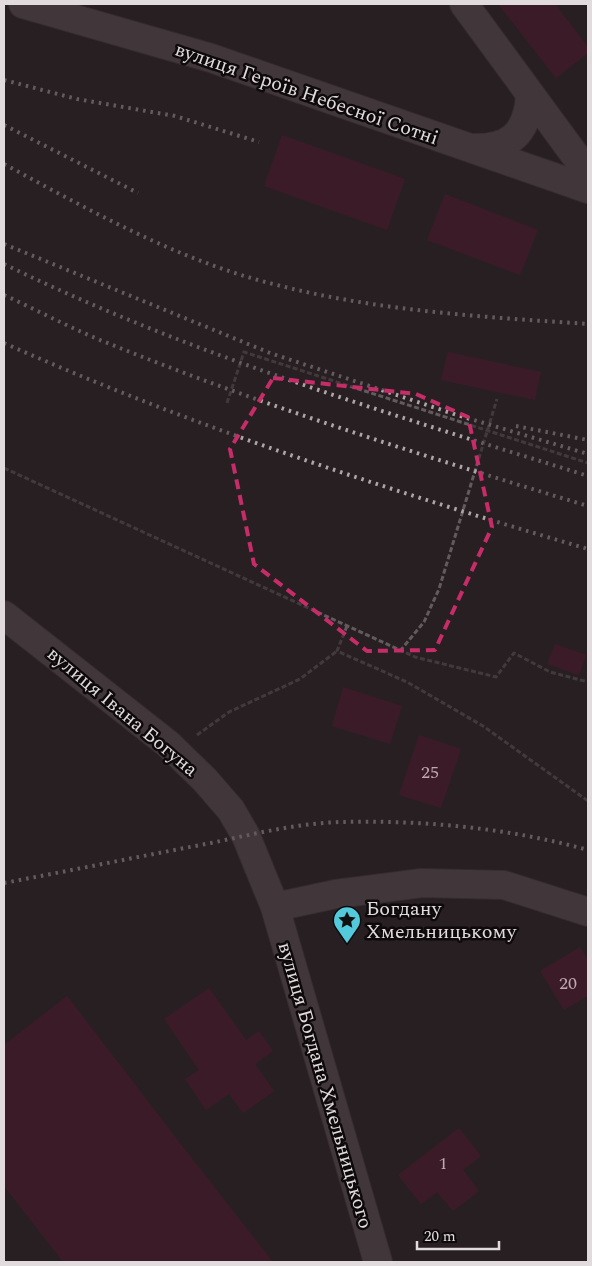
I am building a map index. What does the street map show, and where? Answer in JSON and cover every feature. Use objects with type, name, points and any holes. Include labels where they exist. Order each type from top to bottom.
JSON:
[{"type":"street","name":"вулиця Героїв Небесної Сотні","points":[[23,4],[210,58],[588,189]]},
{"type":"street","points":[[464,4],[588,173]]},
{"type":"street","points":[[468,148],[494,148],[509,141],[521,128],[529,113],[530,96]]},
{"type":"street","name":"вулиця Івана Богуна","points":[[4,615],[175,751],[205,780],[231,810],[246,836],[275,907]]},
{"type":"street","points":[[275,907],[336,894],[422,882],[504,885],[588,912]]},
{"type":"street","name":"вулиця Богдана Хмельницького","points":[[275,907],[378,1262]]},
{"type":"path","points":[[227,403],[244,352],[588,463]]},
{"type":"path","points":[[400,651],[424,622],[439,590],[497,399]]},
{"type":"path","points":[[4,468],[415,658],[496,677],[514,653],[550,672],[588,682]]},
{"type":"path","points":[[175,751],[229,712],[300,679],[337,651],[347,626]]},
{"type":"path","points":[[337,651],[407,682],[483,726],[588,801]]},
{"type":"highlighted area","points":[[273,378],[416,394],[468,417],[492,527],[435,650],[367,651],[254,564],[230,449]]},
{"type":"building","points":[[498,4],[555,4],[588,47],[588,53],[556,78]]},
{"type":"building","points":[[282,135],[405,179],[387,230],[264,186]]},
{"type":"building","points":[[445,194],[538,230],[520,275],[427,240]]},
{"type":"building","points":[[448,352],[541,372],[535,400],[441,380]]},
{"type":"building","points":[[555,644],[586,655],[579,675],[547,664]]},
{"type":"building","points":[[343,687],[402,706],[390,744],[332,726]]},
{"type":"building","points":[[419,735],[461,749],[441,808],[399,795]]},
{"type":"building","points":[[580,947],[588,960],[588,996],[564,1010],[540,971]]},
{"type":"building","points":[[209,988],[246,1040],[259,1031],[273,1051],[255,1064],[274,1091],[243,1113],[229,1094],[206,1110],[185,1079],[199,1070],[164,1019]]},
{"type":"building","points":[[67,996],[273,1262],[63,1262],[4,1186],[4,1045]]},
{"type":"building","points":[[459,1128],[481,1156],[463,1170],[479,1191],[453,1211],[437,1192],[421,1204],[398,1175]]},
{"type":"railway","points":[[4,80],[77,99],[175,116],[259,142]]},
{"type":"railway","points":[[4,125],[138,193]]},
{"type":"railway","points":[[4,164],[103,217],[170,249],[205,263],[277,285],[354,301],[431,312],[588,324]]},
{"type":"railway","points":[[4,244],[270,353],[457,415],[588,454]]},
{"type":"railway","points":[[4,264],[74,297],[219,355],[366,406],[588,476]]},
{"type":"railway","points":[[4,295],[97,339],[228,389],[407,450],[588,506]]},
{"type":"railway","points":[[4,343],[75,374],[293,456],[440,504],[588,549]]},
{"type":"railway","points":[[516,426],[588,440]]},
{"type":"railway","points":[[4,883],[309,824],[342,822],[404,822],[466,827],[528,836],[588,850]]},
{"type":"place","name":"Богдану Хмельницькому","points":[[347,944]]}]
